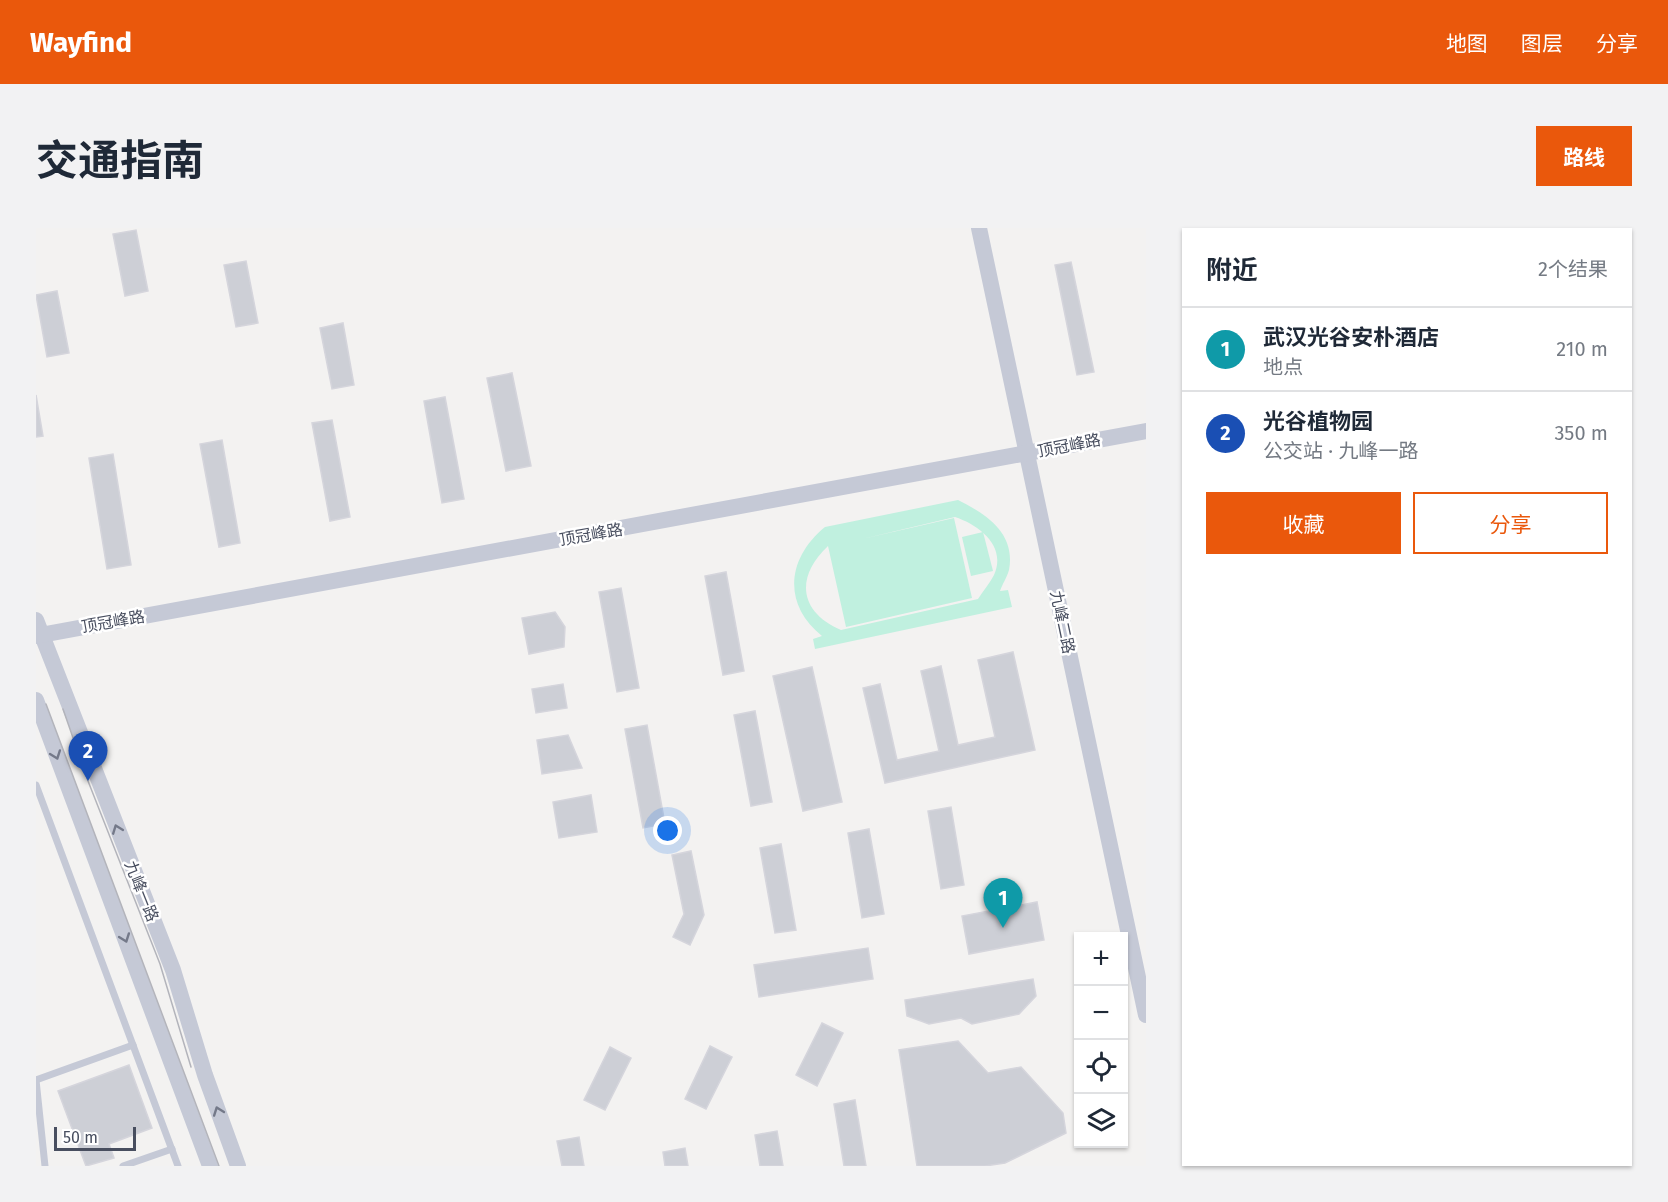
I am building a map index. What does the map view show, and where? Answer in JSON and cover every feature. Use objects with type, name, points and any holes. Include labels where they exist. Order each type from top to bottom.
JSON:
[{"type":"street","name":"九峰二路","points":[[979,228],[1146,1015]]},
{"type":"street","name":"顶冠峰路","points":[[38,630],[1146,431]]},
{"type":"street","name":"九峰一路","points":[[38,630],[173,970],[238,1166]]},
{"type":"street","name":"九峰一路","points":[[36,700],[210,1166]]},
{"type":"lane","points":[[36,785],[178,1166]]},
{"type":"lane","points":[[45,1166],[36,1080],[133,1045]]},
{"type":"lane","points":[[123,1166],[172,1149]]},
{"type":"green space","points":[[958,500],[997,526],[1003,535],[1010,557],[1009,570],[1000,591],[1008,590],[1012,607],[815,649],[813,639],[822,636],[800,610],[795,596],[794,581],[803,553],[812,539],[825,527]],"holes":[[[955,517],[973,525],[988,538],[997,555],[994,575],[978,599],[841,630],[817,614],[810,604],[806,593],[810,570],[828,546],[846,627],[972,598],[954,518],[862,539]]]},
{"type":"green space","points":[[983,532],[993,571],[971,576],[962,537]]},
{"type":"building","points":[[136,230],[148,291],[125,296],[113,234]]},
{"type":"building","points":[[246,261],[258,323],[236,327],[224,265]]},
{"type":"building","points":[[1071,262],[1094,372],[1077,375],[1055,265]]},
{"type":"building","points":[[57,291],[69,353],[47,357],[36,295]]},
{"type":"building","points":[[343,323],[354,385],[332,389],[320,328]]},
{"type":"building","points":[[512,373],[531,466],[506,471],[487,378]]},
{"type":"building","points":[[36,395],[43,436],[36,437]]},
{"type":"building","points":[[445,397],[464,499],[442,503],[424,401]]},
{"type":"building","points":[[332,420],[350,517],[330,521],[312,423]]},
{"type":"building","points":[[222,440],[240,543],[219,547],[200,444]]},
{"type":"building","points":[[113,454],[131,565],[107,569],[89,458]]},
{"type":"building","points":[[726,572],[744,671],[723,675],[705,576]]},
{"type":"building","points":[[621,588],[639,688],[617,692],[599,592]]},
{"type":"building","points":[[555,612],[565,627],[564,647],[529,654],[522,618]]},
{"type":"building","points":[[1013,652],[1035,750],[885,783],[863,688],[880,684],[897,760],[939,751],[921,671],[941,666],[958,745],[995,737],[978,660]]},
{"type":"building","points":[[812,667],[842,802],[803,811],[773,676]]},
{"type":"building","points":[[563,684],[567,708],[536,713],[532,689]]},
{"type":"building","points":[[755,711],[772,802],[751,806],[734,715]]},
{"type":"building","points":[[647,725],[665,824],[643,828],[625,729]]},
{"type":"building","points":[[568,735],[582,768],[542,774],[537,740]]},
{"type":"building","points":[[591,795],[597,832],[559,838],[553,802]]},
{"type":"building","points":[[951,807],[964,885],[941,889],[928,811]]},
{"type":"building","points":[[869,829],[884,914],[862,918],[848,833]]},
{"type":"building","points":[[781,844],[796,930],[775,933],[760,848]]},
{"type":"building","points":[[691,851],[704,915],[690,945],[673,937],[684,914],[672,855]]},
{"type":"building","points":[[1037,902],[1044,940],[969,954],[962,916]]},
{"type":"building","points":[[868,948],[873,979],[759,997],[754,965]]},
{"type":"building","points":[[1033,979],[1036,996],[1019,1014],[972,1024],[961,1018],[929,1024],[907,1016],[905,1000]]},
{"type":"building","points":[[822,1023],[843,1033],[817,1086],[796,1075]]},
{"type":"building","points":[[958,1041],[988,1073],[1021,1067],[1063,1113],[1066,1133],[1005,1163],[985,1166],[917,1166],[899,1050]]},
{"type":"building","points":[[710,1046],[732,1057],[706,1109],[685,1099]]},
{"type":"building","points":[[610,1047],[631,1058],[605,1110],[584,1100]]},
{"type":"building","points":[[129,1065],[152,1128],[109,1144],[114,1158],[86,1166],[58,1091]]},
{"type":"building","points":[[855,1100],[866,1166],[844,1166],[834,1104]]},
{"type":"building","points":[[777,1131],[783,1166],[760,1166],[755,1135]]},
{"type":"building","points":[[579,1137],[584,1166],[562,1166],[557,1141]]},
{"type":"building","points":[[685,1148],[688,1166],[665,1166],[663,1152]]},
{"type":"tram line","points":[[46,704],[219,1166]]},
{"type":"tram line","points":[[63,709],[88,781],[160,964],[191,1067]]},
{"type":"place","name":"光谷植物园","points":[[88,781]]},
{"type":"place","name":"武汉光谷安朴酒店","points":[[1003,928]]}]
